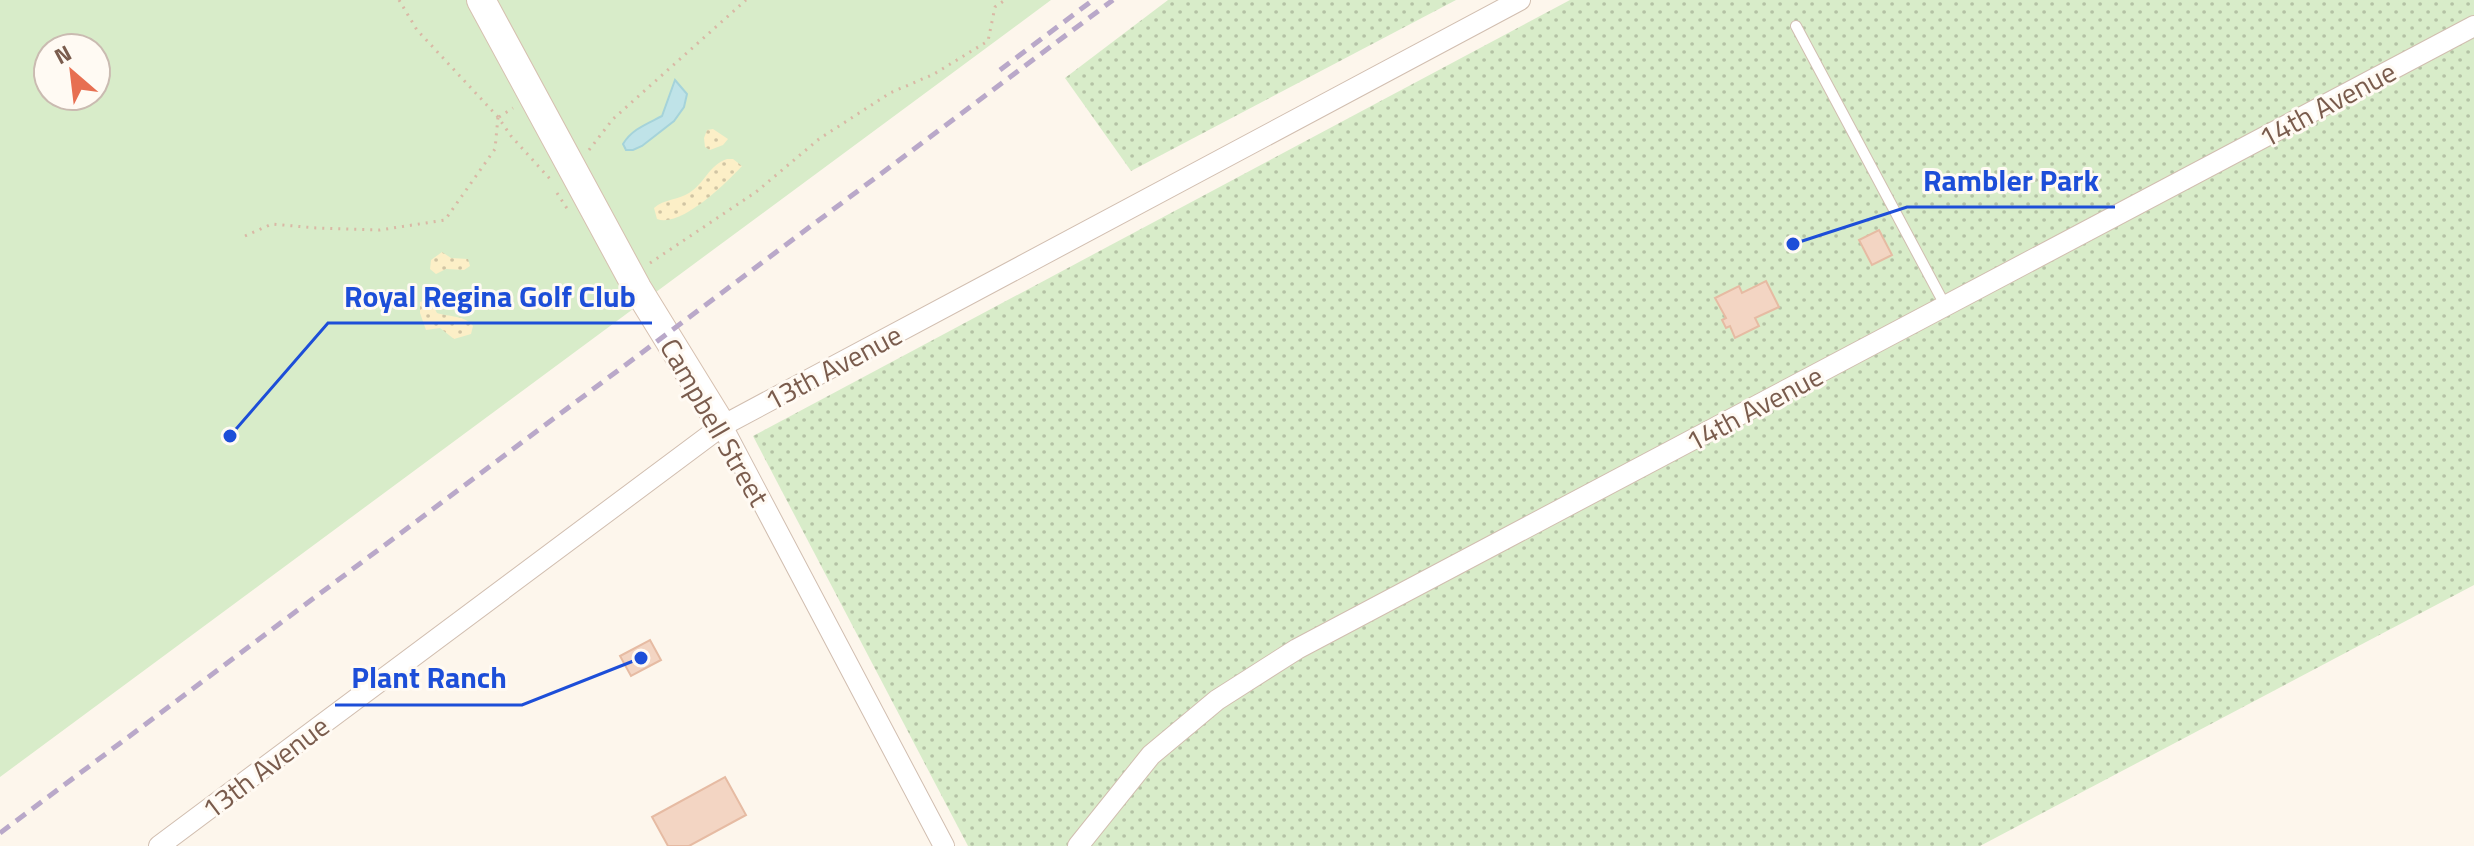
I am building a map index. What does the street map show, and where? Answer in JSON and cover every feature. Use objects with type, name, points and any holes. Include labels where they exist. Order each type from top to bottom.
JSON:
[{"type":"street","name":"Campbell Street","points":[[481,0],[637,288],[722,426],[944,846]]},
{"type":"street","name":"13th Avenue","points":[[159,846],[722,426],[1520,0]]},
{"type":"street","name":"14th Avenue","points":[[1078,846],[1151,755],[1217,700],[1297,649],[2474,26]]},
{"type":"lane","points":[[1796,26],[1946,307]]},
{"type":"path","points":[[399,0],[417,30],[552,181]]},
{"type":"path","points":[[588,151],[613,119],[746,0]]},
{"type":"path","points":[[648,264],[746,199],[819,139],[890,93],[934,74],[988,41],[995,7],[1005,0]]},
{"type":"path","points":[[245,236],[272,224],[380,230],[445,220],[495,149],[498,117]]},
{"type":"path","points":[[558,193],[572,215]]},
{"type":"green space","points":[[0,0],[1051,0],[0,777]]},
{"type":"green space","points":[[1168,0],[1456,0],[1131,171],[1065,78]]},
{"type":"green space","points":[[1570,0],[2474,0],[2474,585],[1980,846],[968,846],[753,436]]},
{"type":"sand","points":[[713,129],[728,139],[723,145],[710,150],[705,147],[704,138],[707,130]]},
{"type":"sand","points":[[733,159],[742,166],[714,193],[678,217],[657,219],[654,208],[689,193],[716,165]]},
{"type":"sand","points":[[442,252],[451,258],[468,259],[470,266],[464,270],[446,269],[436,274],[430,269],[431,260]]},
{"type":"sand","points":[[430,300],[437,313],[470,322],[473,326],[471,334],[454,339],[440,328],[426,330],[420,302]]},
{"type":"water","points":[[675,80],[687,94],[684,107],[674,121],[642,146],[626,150],[623,144],[631,134],[662,116]]},
{"type":"building","points":[[1879,230],[1892,255],[1872,265],[1859,240]]},
{"type":"building","points":[[1766,281],[1779,307],[1755,318],[1759,326],[1735,338],[1730,326],[1726,328],[1722,320],[1726,318],[1715,298],[1739,286],[1742,293]]},
{"type":"building","points":[[650,640],[661,660],[631,676],[620,656]]},
{"type":"building","points":[[725,777],[746,815],[689,846],[668,846],[652,817]]},
{"type":"railway","points":[[1000,70],[1093,0]]},
{"type":"railway","points":[[0,833],[1113,0]]},
{"type":"place","name":"Rambler Park","points":[[1793,244]]},
{"type":"place","name":"Royal Regina Golf Club","points":[[230,436]]},
{"type":"place","name":"Plant Ranch","points":[[641,658]]}]
